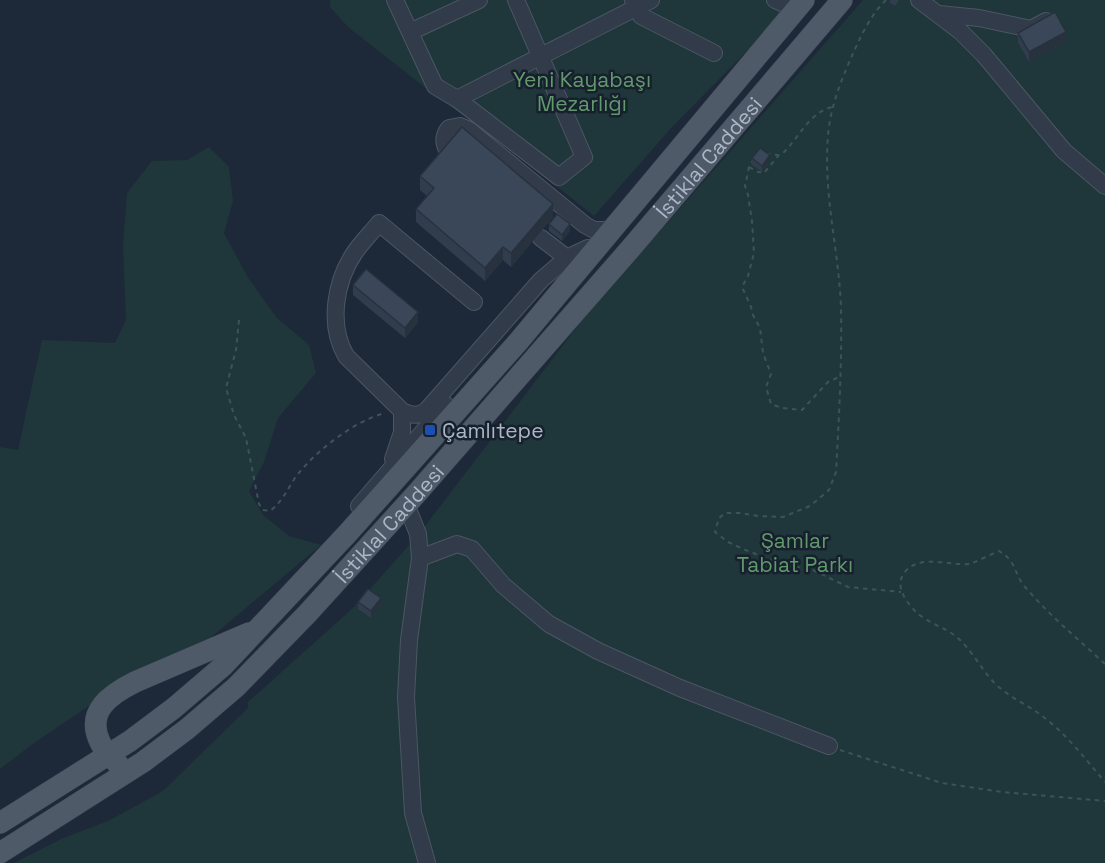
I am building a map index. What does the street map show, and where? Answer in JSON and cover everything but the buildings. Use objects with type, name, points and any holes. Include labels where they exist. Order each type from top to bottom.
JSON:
[{"type":"main road","name":"İstiklal Caddesi","points":[[0,853],[126,773],[187,729],[236,687],[307,614],[406,504],[638,239],[842,0]]},
{"type":"main road","name":"İstiklal Caddesi","points":[[0,823],[109,755],[174,708],[223,666],[404,472],[518,342],[800,5]]},
{"type":"main road","points":[[126,773],[100,743],[96,729],[96,716],[102,703],[117,691],[135,682],[258,629]]},
{"type":"street","points":[[395,0],[435,86],[457,99],[559,177],[584,157],[516,0]]},
{"type":"street","points":[[410,32],[479,0]]},
{"type":"street","points":[[775,0],[800,5]]},
{"type":"street","points":[[919,0],[939,14],[984,55],[1064,151],[1105,186]]},
{"type":"street","points":[[457,99],[640,2],[641,16],[714,53]]},
{"type":"street","points":[[939,14],[979,18],[1031,29],[1056,15]]},
{"type":"street","points":[[449,153],[445,147],[444,138],[449,128],[460,126],[469,130],[585,225],[594,230],[611,230]]},
{"type":"street","points":[[474,302],[379,223],[354,253],[336,300],[335,317],[346,356],[402,411],[414,415],[426,411],[541,280],[567,258],[588,248]]},
{"type":"street","points":[[321,563],[363,501],[388,471],[545,292],[588,248],[611,230]]},
{"type":"street","points":[[541,238],[567,258]]},
{"type":"street","points":[[388,471],[399,443],[402,411]]},
{"type":"street","points":[[406,504],[418,534],[420,558],[409,640],[406,697],[413,813],[427,863]]},
{"type":"street","points":[[420,558],[457,544],[472,549],[503,585],[549,624],[598,651],[680,688],[829,746]]},
{"type":"path","points":[[886,0],[879,7],[856,48],[840,85],[828,135],[827,177],[841,309],[836,472],[830,490],[810,506],[783,517],[725,513],[718,518],[715,532],[728,542],[743,549],[784,565],[813,570],[848,586],[902,591]]},
{"type":"path","points":[[749,167],[764,173],[811,119],[823,110],[833,107]]},
{"type":"path","points":[[756,154],[749,167],[745,186],[750,207],[754,247],[748,276],[742,287],[760,328],[764,353],[771,374],[766,387],[771,404],[782,408],[802,410],[828,382],[839,377]]},
{"type":"path","points":[[761,154],[779,155]]},
{"type":"path","points":[[239,320],[236,350],[226,388],[234,415],[246,438],[263,510],[270,511],[280,503],[296,476],[327,445],[375,416],[402,411]]},
{"type":"path","points":[[1105,664],[1037,601],[1023,585],[1010,558],[999,551],[983,556],[972,564],[929,562],[913,566],[900,582],[902,591],[921,616],[959,639],[1001,689],[1046,718],[1066,736],[1105,782]]},
{"type":"path","points":[[829,746],[942,783],[1002,792],[1105,801]]},
{"type":"green space","name":"Yeni Kayabaşı Mezarlığı","points":[[330,0],[790,0],[753,45],[672,127],[594,216],[481,126],[445,103],[348,27],[330,7]]},
{"type":"green space","name":"Şamlar Tabiat Parkı","points":[[863,0],[1105,0],[1105,863],[14,863],[61,839],[108,821],[163,791],[248,708],[248,702],[353,608],[419,534],[583,319]]},
{"type":"green space","points":[[209,147],[229,167],[233,201],[224,233],[247,276],[276,317],[309,345],[316,373],[278,418],[264,462],[249,491],[263,515],[289,536],[321,545],[209,639],[102,697],[0,769],[0,447],[18,450],[42,340],[115,343],[126,320],[123,245],[127,193],[152,161],[187,160]]},
{"type":"place","name":"Çamlıtepe","points":[[430,430]]}]
